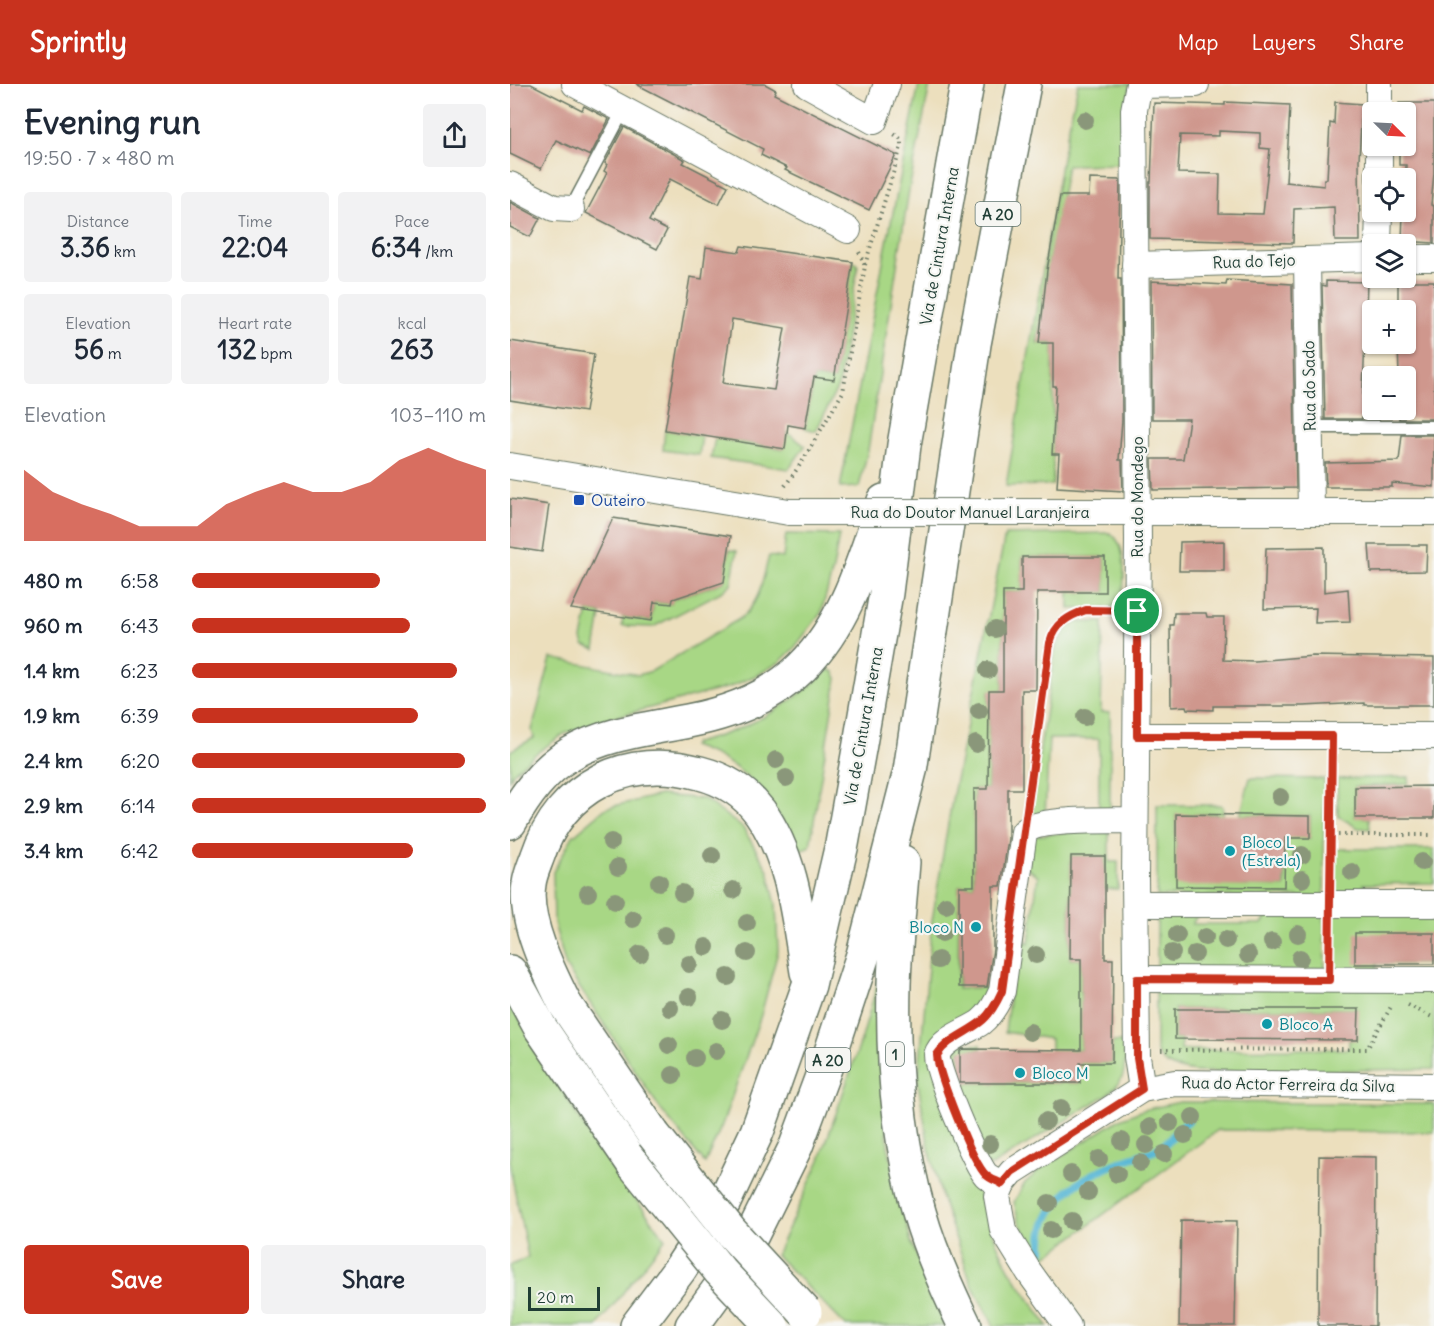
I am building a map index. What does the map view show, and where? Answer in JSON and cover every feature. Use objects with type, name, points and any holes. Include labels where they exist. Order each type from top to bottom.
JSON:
[{"type":"highway","name":"Via de Cintura Interna","points":[[637,1326],[680,1269],[724,1202],[757,1132],[809,985],[842,844],[860,744],[886,593],[904,445],[967,84]]},
{"type":"highway","name":"A 20","points":[[692,1326],[724,1282],[750,1239],[796,1146],[831,1052],[863,955],[910,771],[974,344],[1024,84]]},
{"type":"highway","points":[[510,822],[532,787],[569,755],[615,736],[697,719],[737,707],[761,697],[801,668],[819,648],[839,618],[856,581],[904,445]]},
{"type":"highway","points":[[809,985],[795,898],[782,853],[772,831],[750,801],[729,784],[683,768],[649,767],[622,772],[597,782],[575,797],[557,816],[544,837],[529,884],[530,909],[535,933],[565,1005],[653,1134],[731,1232],[812,1319]]},
{"type":"highway","name":"1","points":[[910,771],[894,985],[900,1112],[919,1212],[937,1262],[965,1326]]},
{"type":"highway","points":[[510,972],[540,1027],[634,1165],[720,1271],[772,1326]]},
{"type":"street","points":[[575,84],[848,230]]},
{"type":"street","points":[[807,84],[874,121],[887,84]]},
{"type":"street","points":[[1139,85],[1196,84]]},
{"type":"street","points":[[1379,84],[1379,102]]},
{"type":"street","name":"Rua do Mondego","points":[[1139,85],[1134,110],[1137,512],[1135,820],[1137,1058],[1142,1089]]},
{"type":"street","points":[[510,185],[554,208],[571,209]]},
{"type":"street","name":"Rua do Tejo","points":[[1135,265],[1362,258]]},
{"type":"street","points":[[1416,258],[1434,258]]},
{"type":"street","name":"Rua do Sado","points":[[1306,260],[1311,512]]},
{"type":"street","name":"Rua do Doutor Manuel Laranjeira","points":[[510,466],[786,501],[1038,512],[1434,512]]},
{"type":"street","points":[[1137,736],[1434,736]]},
{"type":"street","points":[[1002,1184],[987,1176],[979,1167],[955,1111],[938,1065],[937,1055],[945,1044],[981,1021],[997,1003],[1002,991],[1024,832],[1031,826],[1049,822],[1135,820]]},
{"type":"street","points":[[1136,904],[1434,904]]},
{"type":"street","points":[[1137,979],[1434,981]]},
{"type":"street","name":"Rua do Actor Ferreira da Silva","points":[[1142,1089],[1174,1083],[1434,1086]]},
{"type":"street","points":[[1068,1326],[1029,1272],[1003,1230],[997,1196],[1002,1184],[1012,1172],[1142,1089]]},
{"type":"lane","points":[[571,209],[624,110]]},
{"type":"lane","points":[[1309,427],[1434,427]]},
{"type":"path","points":[[786,501],[802,462],[843,392],[865,266],[901,147],[900,139],[874,121]]},
{"type":"path","points":[[848,230],[865,266]]},
{"type":"path","points":[[1024,832],[1052,634],[1071,615],[1086,610],[1137,611]]},
{"type":"path","points":[[1329,980],[1332,736]]},
{"type":"path","points":[[1332,835],[1434,835]]},
{"type":"path","points":[[1156,1050],[1367,1049],[1396,999]]},
{"type":"green space","points":[[919,84],[930,84],[909,190],[868,450],[859,487],[840,488],[883,262]]},
{"type":"green space","points":[[1078,84],[1130,84],[1122,164],[1067,165],[1047,270],[1037,343],[1053,344],[1053,485],[1006,486],[1062,158]]},
{"type":"green space","points":[[853,262],[858,264],[838,386],[816,431],[805,428],[814,377],[834,380]]},
{"type":"green space","points":[[665,430],[702,436],[699,455],[663,450]]},
{"type":"green space","points":[[787,432],[805,446],[789,469],[711,458],[715,438],[784,449]]},
{"type":"green space","points":[[1110,533],[1116,539],[1123,557],[1122,607],[1069,609],[1069,592],[1105,592],[1105,557],[1022,557],[1022,592],[1003,592],[1003,690],[989,691],[988,789],[974,789],[974,886],[959,886],[958,989],[992,987],[992,999],[937,1045],[981,1200],[997,1244],[1009,1269],[1048,1326],[994,1326],[972,1285],[942,1199],[929,1148],[918,1083],[932,921],[952,800],[1005,535]]},
{"type":"green space","points":[[786,534],[839,535],[821,613],[795,647],[780,662],[730,687],[611,718],[564,734],[534,755],[514,772],[510,779],[510,751],[534,738],[532,730],[551,658],[638,675],[652,671],[741,618],[748,611],[757,598],[769,556],[783,558]]},
{"type":"green space","points":[[729,550],[737,551],[731,584],[723,591],[653,627],[622,626],[623,617],[651,621],[654,602],[671,604],[673,599],[724,582]]},
{"type":"green space","points":[[588,611],[601,614],[595,650],[584,645],[582,639]]},
{"type":"green space","points":[[1078,622],[1103,622],[1101,712],[1110,713],[1110,814],[1099,814],[1099,739],[1049,739],[1045,815],[1029,821],[1055,650],[1066,630]]},
{"type":"green space","points":[[829,669],[837,678],[810,846],[803,849],[796,847],[766,797],[747,776],[719,757],[692,746],[750,724],[767,715],[799,694]]},
{"type":"green space","points":[[1409,777],[1408,784],[1355,787],[1355,817],[1369,818],[1370,829],[1358,828],[1338,816],[1337,779]]},
{"type":"green space","points":[[1250,778],[1324,779],[1324,897],[1157,896],[1157,805],[1221,805],[1223,807],[1223,827],[1217,814],[1176,815],[1176,884],[1285,887],[1285,865],[1277,864],[1277,837],[1310,838],[1310,816],[1244,815],[1243,827],[1237,827]]},
{"type":"green space","points":[[660,795],[704,799],[743,828],[768,870],[776,905],[778,951],[761,1015],[722,1125],[705,1163],[661,1110],[566,967],[554,923],[553,872],[573,836],[606,808]]},
{"type":"green space","points":[[1109,828],[1109,862],[1118,862],[1118,889],[1105,889],[1105,856],[1071,856],[1070,959],[1081,959],[1081,1050],[1051,1050],[1051,1039],[1005,1032],[1017,937],[1029,943],[1038,876],[1027,868],[1032,836]]},
{"type":"green space","points":[[1334,849],[1434,849],[1434,883],[1363,884],[1371,896],[1335,896]]},
{"type":"green space","points":[[1331,904],[1434,904],[1434,964],[1377,964],[1377,980],[1434,980],[1434,1069],[1196,1072],[1167,1064],[1162,1061],[1156,1050],[1156,978],[1330,980]],"holes":[[[1175,1009],[1358,1009],[1358,1039],[1349,1040],[1349,1049],[1181,1050],[1181,1039],[1175,1039]]]},
{"type":"green space","points":[[1157,910],[1200,911],[1192,924],[1262,924],[1271,910],[1324,911],[1325,975],[1157,974]]},
{"type":"green space","points":[[879,978],[888,1146],[911,1242],[945,1326],[846,1326],[776,1255],[820,1160],[862,1038]]},
{"type":"green space","points":[[510,1003],[588,1133],[665,1239],[597,1326],[510,1326],[510,1266],[528,1257],[510,1167]]},
{"type":"green space","points":[[1112,1042],[1125,1042],[1124,1073],[1113,1090],[992,1166],[985,1165],[945,1052],[957,1044],[981,1045],[981,1049],[960,1050],[960,1083],[1080,1083],[1080,1063],[1112,1063]]},
{"type":"green space","points":[[1180,1102],[1434,1104],[1434,1132],[1218,1130],[1051,1253],[1041,1258],[1020,1224],[1014,1202],[1025,1183],[1038,1171],[1120,1119],[1143,1110]]},
{"type":"building","points":[[510,84],[531,84],[582,110],[584,106],[609,119],[590,156],[556,140],[541,169],[510,154]]},
{"type":"building","points":[[636,84],[765,84],[776,90],[774,94],[896,155],[869,210],[785,170],[787,168],[761,155],[763,149]]},
{"type":"building","points":[[1225,102],[1290,105],[1286,182],[1324,186],[1324,179],[1327,179],[1330,123],[1334,124],[1335,102],[1362,104],[1359,160],[1360,241],[1335,241],[1334,207],[1294,209],[1293,243],[1150,239],[1154,103],[1225,105]],"holes":[[[1219,131],[1260,133],[1260,148],[1270,149],[1263,214],[1219,213],[1220,174],[1178,173],[1180,135],[1219,136]]]},
{"type":"building","points":[[1416,103],[1434,103],[1434,173],[1431,205],[1434,206],[1434,243],[1416,242],[1416,234],[1402,234],[1403,222],[1416,222],[1416,168],[1399,165],[1399,156],[1416,156]]},
{"type":"building","points":[[624,127],[685,160],[683,163],[728,186],[719,204],[670,179],[649,221],[667,230],[657,249],[586,213],[607,173],[604,171],[607,165],[605,163]]},
{"type":"building","points":[[1090,179],[1120,180],[1118,279],[1121,279],[1122,420],[1119,460],[1122,460],[1123,491],[1057,487],[1059,454],[1052,454],[1056,386],[1053,386],[1053,343],[1039,343],[1047,270],[1060,196],[1089,196]]},
{"type":"building","points":[[510,202],[540,218],[530,237],[510,227]]},
{"type":"building","points":[[741,246],[853,262],[834,380],[814,377],[805,428],[788,425],[785,449],[665,430],[690,277],[702,279],[706,247],[739,252]],"holes":[[[732,319],[785,328],[774,390],[723,383]]]},
{"type":"building","points":[[1227,280],[1292,284],[1296,488],[1153,490],[1152,459],[1183,459],[1189,419],[1152,419],[1151,281],[1226,285]]},
{"type":"building","points":[[1326,281],[1362,282],[1362,288],[1367,288],[1366,300],[1362,300],[1362,354],[1364,354],[1364,366],[1362,366],[1362,419],[1325,419],[1322,285],[1326,286]]},
{"type":"building","points":[[1416,281],[1434,281],[1434,419],[1416,419],[1416,366],[1399,366],[1398,354],[1416,354],[1416,300],[1398,300],[1398,288],[1416,288]]},
{"type":"building","points":[[510,341],[594,354],[585,412],[510,400]]},
{"type":"building","points":[[1402,435],[1434,435],[1434,487],[1392,483],[1392,487],[1326,487],[1325,463],[1399,461]]},
{"type":"building","points":[[510,499],[549,505],[542,552],[510,547]]},
{"type":"building","points":[[613,518],[731,536],[724,582],[673,599],[672,604],[654,602],[651,621],[571,609]]},
{"type":"building","points":[[1224,541],[1224,571],[1179,571],[1180,542]]},
{"type":"building","points":[[1369,545],[1427,545],[1426,571],[1371,572]]},
{"type":"building","points":[[1324,547],[1324,592],[1348,589],[1350,622],[1315,623],[1316,608],[1264,609],[1266,548]]},
{"type":"building","points":[[1022,557],[1105,557],[1105,592],[1037,592],[1036,690],[1022,690],[1022,789],[1008,789],[1008,839],[1001,886],[993,886],[993,949],[987,987],[959,987],[959,886],[974,886],[974,789],[988,789],[989,690],[1003,690],[1003,592],[1022,592]]},
{"type":"building","points":[[1174,613],[1206,613],[1207,617],[1224,617],[1223,660],[1254,661],[1313,656],[1434,658],[1434,705],[1364,705],[1364,703],[1213,706],[1213,710],[1187,709],[1186,706],[1171,707],[1170,625],[1173,625]]},
{"type":"building","points":[[1434,786],[1434,818],[1355,818],[1355,787]]},
{"type":"building","name":"Bloco L (Estrela)","points":[[1176,814],[1310,816],[1310,838],[1285,838],[1284,887],[1176,886]]},
{"type":"building","points":[[1071,856],[1105,856],[1105,959],[1113,959],[1112,1063],[1080,1063],[1080,1083],[960,1083],[960,1051],[962,1049],[1081,1050],[1081,959],[1070,959]]},
{"type":"building","points":[[1355,933],[1434,933],[1434,964],[1355,964]]},
{"type":"building","name":"Bloco A","points":[[1175,1009],[1359,1009],[1358,1040],[1175,1039]]},
{"type":"building","points":[[1319,1156],[1376,1157],[1375,1326],[1318,1326]]},
{"type":"building","points":[[1181,1220],[1237,1221],[1235,1326],[1179,1326]]},
{"type":"waterway","points":[[1042,1250],[1043,1232],[1048,1216],[1070,1190],[1099,1171],[1158,1149],[1188,1121]]},
{"type":"place","name":"Outeiro","points":[[579,500]]},
{"type":"place","name":"Bloco L (Estrela)","points":[[1230,851]]},
{"type":"place","name":"Bloco N","points":[[976,927]]},
{"type":"place","name":"Bloco A","points":[[1267,1024]]},
{"type":"place","name":"Bloco M","points":[[1020,1073]]},
{"type":"route","points":[[1086,610],[1137,611],[1137,736],[1332,736],[1329,980],[1137,979],[1137,1058],[1142,1089],[1012,1172],[1002,1184],[987,1176],[979,1167],[955,1111],[938,1065],[937,1055],[945,1044],[981,1021],[997,1003],[1002,991],[1052,634],[1071,615],[1086,610]]}]
